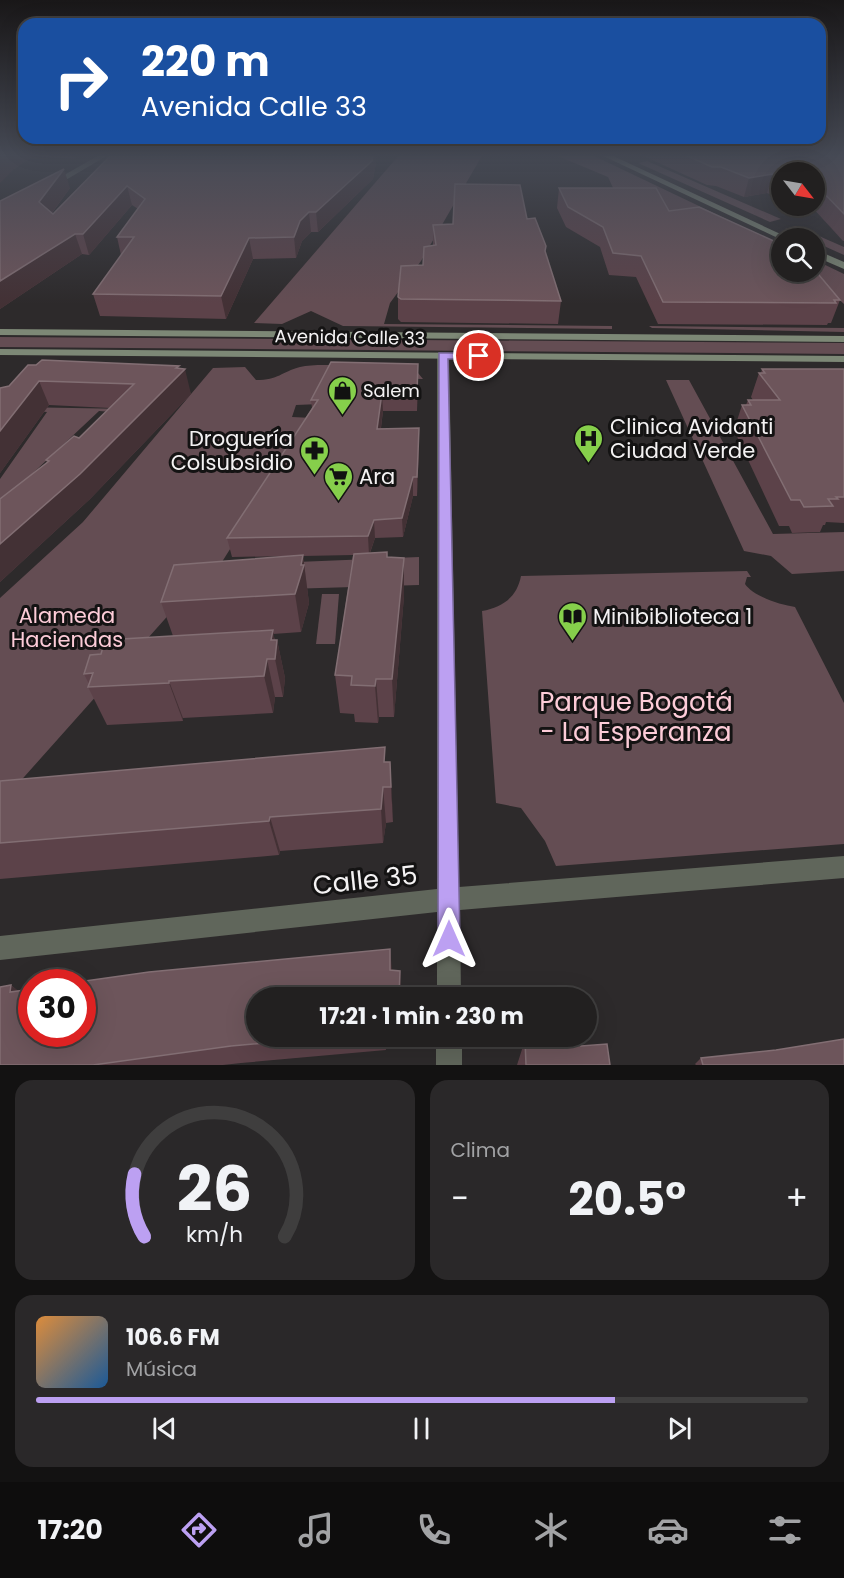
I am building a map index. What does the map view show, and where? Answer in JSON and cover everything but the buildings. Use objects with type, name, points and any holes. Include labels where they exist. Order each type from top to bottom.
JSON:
[{"type":"main road","points":[[710,204],[771,232]]},
{"type":"main road","points":[[825,257],[844,266]]},
{"type":"main road","name":"Avenida Calle 33","points":[[0,332],[844,339]]},
{"type":"main road","name":"Avenida Calle 33","points":[[0,352],[844,359]]},
{"type":"street","points":[[443,356],[445,763],[449,987]]},
{"type":"street","name":"Calle 35","points":[[0,948],[449,899],[844,867]]},
{"type":"street","points":[[449,1047],[449,1065]]},
{"type":"green space","points":[[357,204],[454,204],[421,261],[390,303],[384,324],[612,326],[612,329],[343,326],[311,311],[282,324],[254,323]]},
{"type":"green space","points":[[654,204],[694,204],[771,240],[771,263]]},
{"type":"green space","points":[[729,204],[746,204],[781,219],[770,222]]},
{"type":"green space","points":[[825,239],[844,247],[844,255],[825,246]]},
{"type":"green space","points":[[825,265],[844,274],[844,304],[822,282],[825,282]]},
{"type":"green space","points":[[649,326],[844,328],[844,332],[652,328]]},
{"type":"green space","points":[[0,337],[844,343],[844,354],[0,347]]},
{"type":"green space","name":"Alameda Haciendas","points":[[312,365],[418,373],[423,379],[334,377],[320,404],[296,405],[292,417],[313,418],[220,565],[419,557],[419,585],[189,592],[0,804],[0,598],[83,522],[213,368],[245,367],[256,380],[264,380]]},
{"type":"green space","points":[[666,380],[689,380],[773,534],[844,532],[844,571],[792,574],[771,556],[744,551]]},
{"type":"green space","points":[[16,407],[130,409],[137,414],[99,411],[0,504],[0,479],[47,412],[14,409]]},
{"type":"green space","name":"Parque Bogotá - La Esperanza","points":[[747,571],[751,577],[747,577],[745,584],[754,592],[775,602],[795,607],[844,703],[844,844],[556,866],[545,841],[521,808],[496,803],[482,611],[508,600],[516,590],[521,576]]},
{"type":"green space","points":[[322,594],[339,594],[335,644],[316,644]]},
{"type":"place","name":"Salem","points":[[342,416]]},
{"type":"place","name":"Clinica Avidanti Ciudad Verde","points":[[589,464]]},
{"type":"place","name":"Droguería Colsubsidio","points":[[314,476]]},
{"type":"place","name":"Ara","points":[[338,502]]},
{"type":"place","name":"Minibiblioteca 1","points":[[572,642]]},
{"type":"route","points":[[449,939],[445,763],[445,384],[443,356],[479,356]]}]
